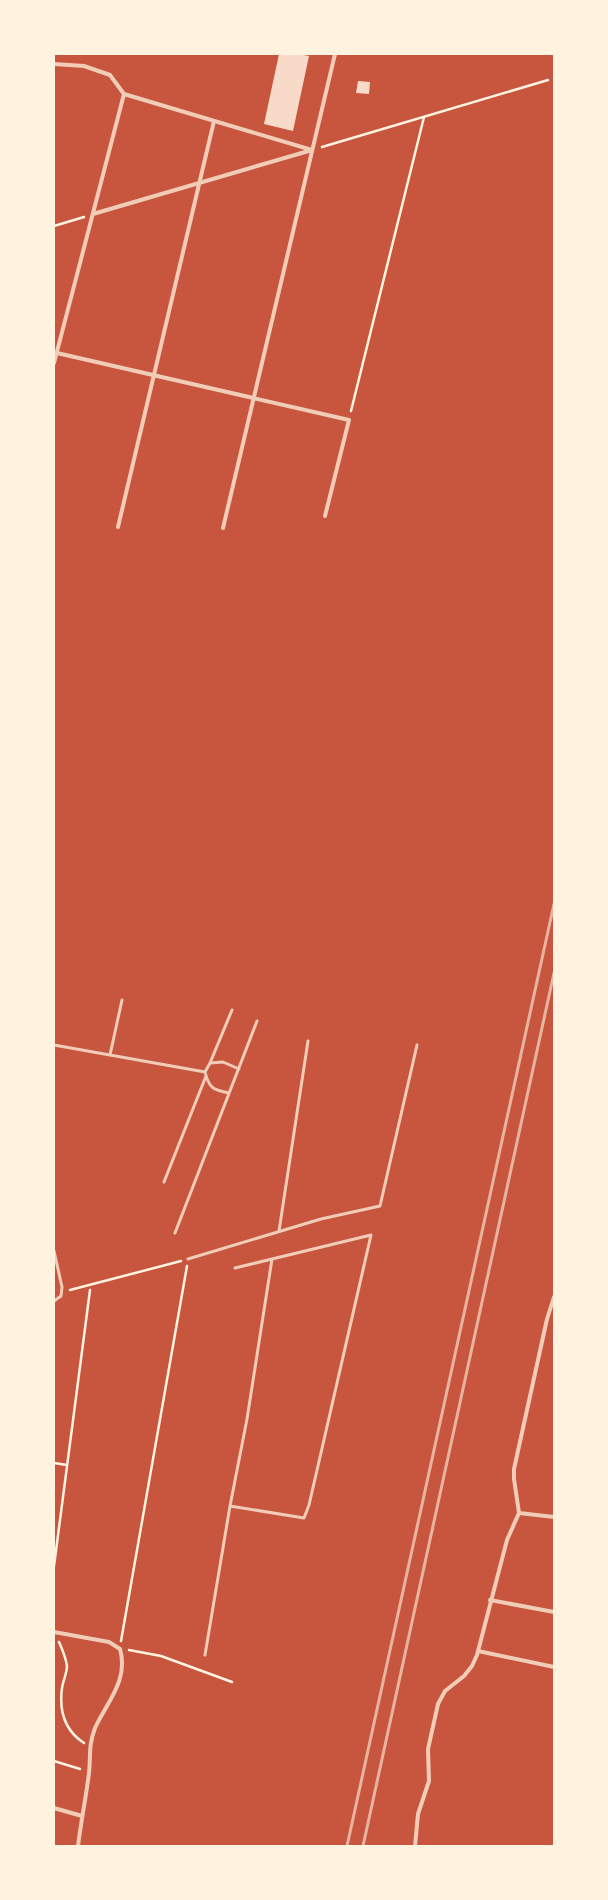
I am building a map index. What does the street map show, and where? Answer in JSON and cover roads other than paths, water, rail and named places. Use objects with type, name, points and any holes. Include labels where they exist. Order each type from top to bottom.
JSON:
[{"type":"street","points":[[223,528],[335,54]]},
{"type":"street","points":[[54,64],[84,66],[110,75],[124,94],[312,150]]},
{"type":"street","points":[[54,364],[124,94]]},
{"type":"street","points":[[118,528],[214,121]]},
{"type":"street","points":[[93,214],[312,150]]},
{"type":"street","points":[[57,353],[349,420],[325,516]]},
{"type":"street","points":[[415,1846],[418,1814],[429,1781],[428,1749],[438,1704],[445,1691],[464,1676],[472,1666],[478,1651],[490,1600],[507,1540],[519,1513],[514,1469],[547,1319],[554,1297]]},
{"type":"street","points":[[519,1513],[554,1517]]},
{"type":"street","points":[[490,1600],[554,1612]]},
{"type":"street","points":[[55,1632],[109,1642],[120,1649],[123,1657],[120,1676],[112,1700],[96,1726],[89,1746],[89,1771],[78,1846]]},
{"type":"street","points":[[478,1651],[554,1667]]},
{"type":"street","points":[[54,1808],[82,1816]]},
{"type":"lane","points":[[110,1055],[122,1000]]},
{"type":"lane","points":[[229,1093],[217,1090],[209,1085],[205,1072],[232,1010]]},
{"type":"lane","points":[[175,1233],[257,1021]]},
{"type":"lane","points":[[279,1231],[308,1041]]},
{"type":"lane","points":[[54,1045],[205,1072]]},
{"type":"lane","points":[[188,1259],[279,1231],[380,1206],[417,1045]]},
{"type":"lane","points":[[210,1062],[223,1062],[238,1069]]},
{"type":"lane","points":[[164,1182],[206,1076]]},
{"type":"lane","points":[[230,1506],[304,1518],[311,1498],[371,1235],[235,1268]]},
{"type":"lane","points":[[54,1251],[61,1292],[58,1300],[54,1301]]},
{"type":"lane","points":[[205,1655],[230,1506],[247,1419],[272,1259]]},
{"type":"railway","points":[[347,1846],[554,904]]},
{"type":"railway","points":[[363,1846],[554,973]]}]
